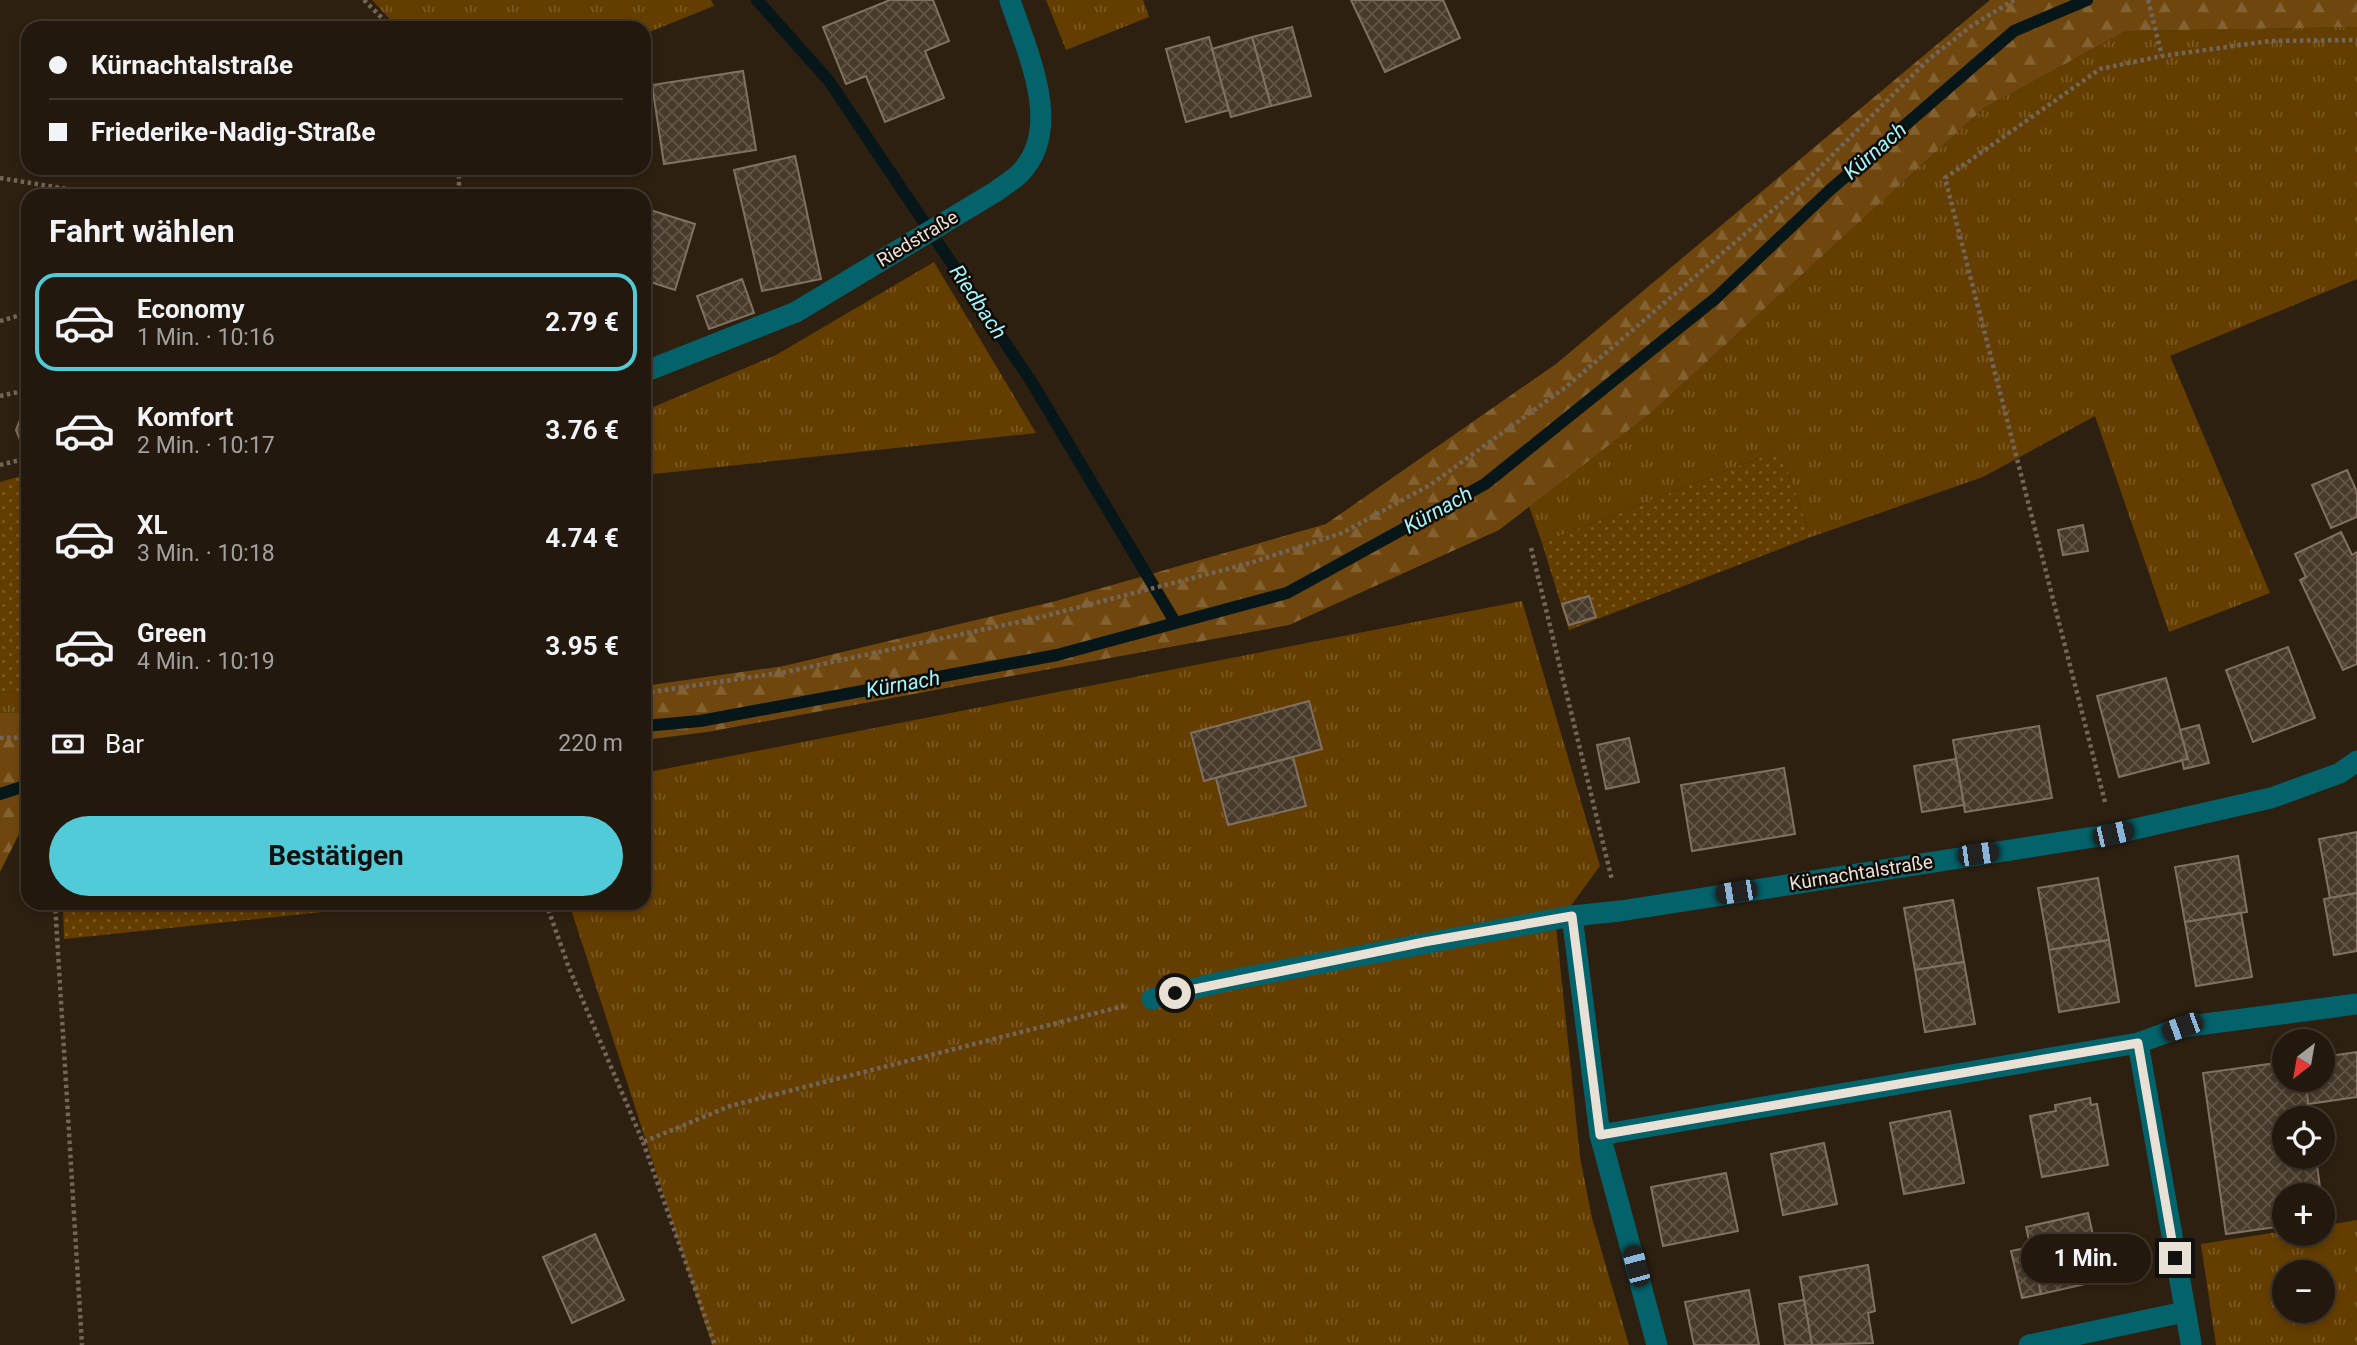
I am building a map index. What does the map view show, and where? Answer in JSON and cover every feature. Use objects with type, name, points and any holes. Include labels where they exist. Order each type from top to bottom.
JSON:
[{"type":"street","name":"Riedstraße","points":[[651,369],[796,312],[995,192],[1023,172],[1039,138],[1043,103],[1010,0]]},
{"type":"street","name":"Kürnachtalstraße","points":[[1152,999],[1221,982],[1572,916],[1620,911],[2113,834],[2271,799],[2340,773],[2357,761]]},
{"type":"street","points":[[1572,916],[1600,1135],[1657,1345]]},
{"type":"street","points":[[1600,1135],[2138,1043],[2182,1027],[2357,1004]]},
{"type":"street","points":[[2138,1043],[2191,1343]]},
{"type":"street","points":[[2029,1345],[2184,1312]]},
{"type":"path","points":[[364,0],[385,21]]},
{"type":"path","points":[[651,692],[786,672],[1106,600],[1247,564],[1342,533],[1430,485],[1566,387],[1802,186],[1929,59],[1975,24],[2014,0]]},
{"type":"path","points":[[2149,3],[2162,55]]},
{"type":"path","points":[[2113,834],[1945,178],[2100,69],[2162,55],[2270,41],[2357,40]]},
{"type":"path","points":[[0,178],[67,189]]},
{"type":"path","points":[[0,321],[21,315]]},
{"type":"path","points":[[0,396],[21,392]]},
{"type":"path","points":[[0,465],[21,460]]},
{"type":"path","points":[[1531,548],[1620,911]]},
{"type":"path","points":[[0,738],[21,737]]},
{"type":"path","points":[[55,910],[82,1345]]},
{"type":"path","points":[[548,910],[569,968],[643,1142],[715,1345]]},
{"type":"path","points":[[643,1142],[730,1106],[1152,999]]},
{"type":"green space","points":[[372,0],[711,0],[714,6],[651,31],[651,21],[392,21]]},
{"type":"green space","points":[[1046,0],[1143,0],[1149,17],[1066,50]]},
{"type":"green space","points":[[1990,0],[2357,0],[2357,27],[2126,31],[1984,108],[1652,412],[1499,530],[1289,625],[707,732],[651,739],[651,685],[784,666],[1056,601],[1326,524],[1556,364]]},
{"type":"green space","points":[[2357,27],[2357,279],[2170,356],[2270,593],[2169,632],[2095,416],[1983,477],[1811,537],[1780,450],[1542,543],[1529,506],[1652,412],[1984,108],[2126,31]]},
{"type":"green space","points":[[934,262],[1036,433],[651,474],[651,408],[776,355]]},
{"type":"green space","points":[[1780,450],[1811,537],[1569,630],[1542,543]]},
{"type":"green space","points":[[21,476],[21,691],[0,693],[0,482]]},
{"type":"green space","points":[[1522,601],[1600,866],[1556,926],[1580,1157],[1592,1218],[1629,1345],[712,1345],[571,910],[651,910],[651,772]]},
{"type":"green space","points":[[21,691],[21,712],[0,713],[0,693]]},
{"type":"green space","points":[[21,712],[21,830],[0,872],[0,713]]},
{"type":"green space","points":[[63,910],[342,910],[64,939]]},
{"type":"green space","points":[[2357,1220],[2357,1345],[2216,1345],[2201,1244],[2272,1233],[2272,1246],[2335,1246],[2335,1224]]},
{"type":"building","points":[[890,0],[933,0],[949,41],[925,51],[944,98],[885,122],[866,76],[846,84],[823,27]]},
{"type":"building","points":[[1351,0],[1443,0],[1460,38],[1385,72]]},
{"type":"building","points":[[1292,27],[1311,96],[1271,106],[1252,37]]},
{"type":"building","points":[[1209,37],[1229,110],[1186,122],[1166,49]]},
{"type":"building","points":[[1252,37],[1271,106],[1231,117],[1212,49]]},
{"type":"building","points":[[743,71],[756,150],[664,164],[652,85]]},
{"type":"building","points":[[795,156],[821,279],[762,291],[734,170]]},
{"type":"building","points":[[651,210],[695,224],[675,290],[651,282]]},
{"type":"building","points":[[742,279],[754,313],[709,329],[697,296]]},
{"type":"building","points":[[21,420],[21,440],[16,430]]},
{"type":"building","points":[[2347,470],[2357,492],[2357,517],[2331,528],[2312,485]]},
{"type":"building","points":[[2083,525],[2088,551],[2063,555],[2058,530]]},
{"type":"building","points":[[2341,532],[2352,555],[2357,552],[2357,664],[2343,670],[2300,580],[2306,577],[2295,554]]},
{"type":"building","points":[[1589,596],[1596,617],[1569,625],[1562,604]]},
{"type":"building","points":[[2288,647],[2315,718],[2253,742],[2226,670]]},
{"type":"building","points":[[2166,678],[2188,759],[2119,777],[2097,696]]},
{"type":"building","points":[[1309,701],[1322,749],[1204,781],[1191,733]]},
{"type":"building","points":[[2199,725],[2209,763],[2184,769],[2182,760],[2188,759],[2180,730]]},
{"type":"building","points":[[2039,726],[2052,798],[1965,812],[1953,740]]},
{"type":"building","points":[[1629,738],[1639,782],[1606,789],[1597,745]]},
{"type":"building","points":[[1293,757],[1306,806],[1228,825],[1216,778]]},
{"type":"building","points":[[1956,759],[1964,805],[1922,812],[1914,766]]},
{"type":"building","points":[[1784,768],[1795,834],[1692,851],[1681,785]]},
{"type":"building","points":[[2357,832],[2357,893],[2330,898],[2319,839]]},
{"type":"building","points":[[2238,856],[2247,912],[2185,922],[2175,867]]},
{"type":"building","points":[[2098,878],[2109,940],[2049,950],[2038,888]]},
{"type":"building","points":[[2357,893],[2357,951],[2334,955],[2324,899]]},
{"type":"building","points":[[1953,900],[1964,962],[1915,970],[1904,908]]},
{"type":"building","points":[[2241,913],[2252,977],[2196,986],[2185,922]]},
{"type":"building","points":[[2109,940],[2119,1002],[2059,1012],[2049,950]]},
{"type":"building","points":[[1964,962],[1975,1024],[1925,1032],[1915,970]]},
{"type":"building","points":[[2357,1052],[2357,1097],[2308,1104],[2306,1092],[2335,1092],[2335,1055]]},
{"type":"building","points":[[2272,1064],[2272,1092],[2307,1092],[2308,1106],[2272,1106],[2272,1169],[2318,1169],[2319,1183],[2272,1183],[2272,1228],[2226,1234],[2203,1073]]},
{"type":"building","points":[[2090,1098],[2091,1105],[2097,1104],[2108,1165],[2042,1177],[2030,1116],[2056,1111],[2055,1105]]},
{"type":"building","points":[[1950,1111],[1964,1183],[1904,1194],[1890,1123]]},
{"type":"building","points":[[1824,1143],[1837,1204],[1783,1215],[1771,1154]]},
{"type":"building","points":[[1726,1173],[1738,1231],[1663,1246],[1651,1187]]},
{"type":"building","points":[[2088,1213],[2103,1280],[2041,1294],[2026,1227]]},
{"type":"building","points":[[595,1234],[624,1300],[572,1323],[543,1257]]},
{"type":"building","points":[[2030,1247],[2041,1294],[2022,1298],[2011,1251]]},
{"type":"building","points":[[1868,1265],[1875,1311],[1868,1313],[1873,1343],[1812,1345],[1800,1277]]},
{"type":"building","points":[[1749,1290],[1759,1345],[1694,1345],[1685,1302]]},
{"type":"building","points":[[1804,1300],[1812,1345],[1785,1345],[1779,1304]]},
{"type":"waterway","name":"Riedbach","points":[[757,0],[829,81],[1031,381],[1175,622]]},
{"type":"waterway","name":"Kürnach","points":[[651,725],[700,721],[1057,655],[1287,593],[1485,484],[1716,298],[1830,190],[2014,31],[2087,0]]},
{"type":"waterway","name":"Kürnach","points":[[0,794],[21,787]]},
{"type":"route","points":[[1175,993],[1424,942],[1572,916],[1600,1135],[2138,1043],[2175,1258]]}]
